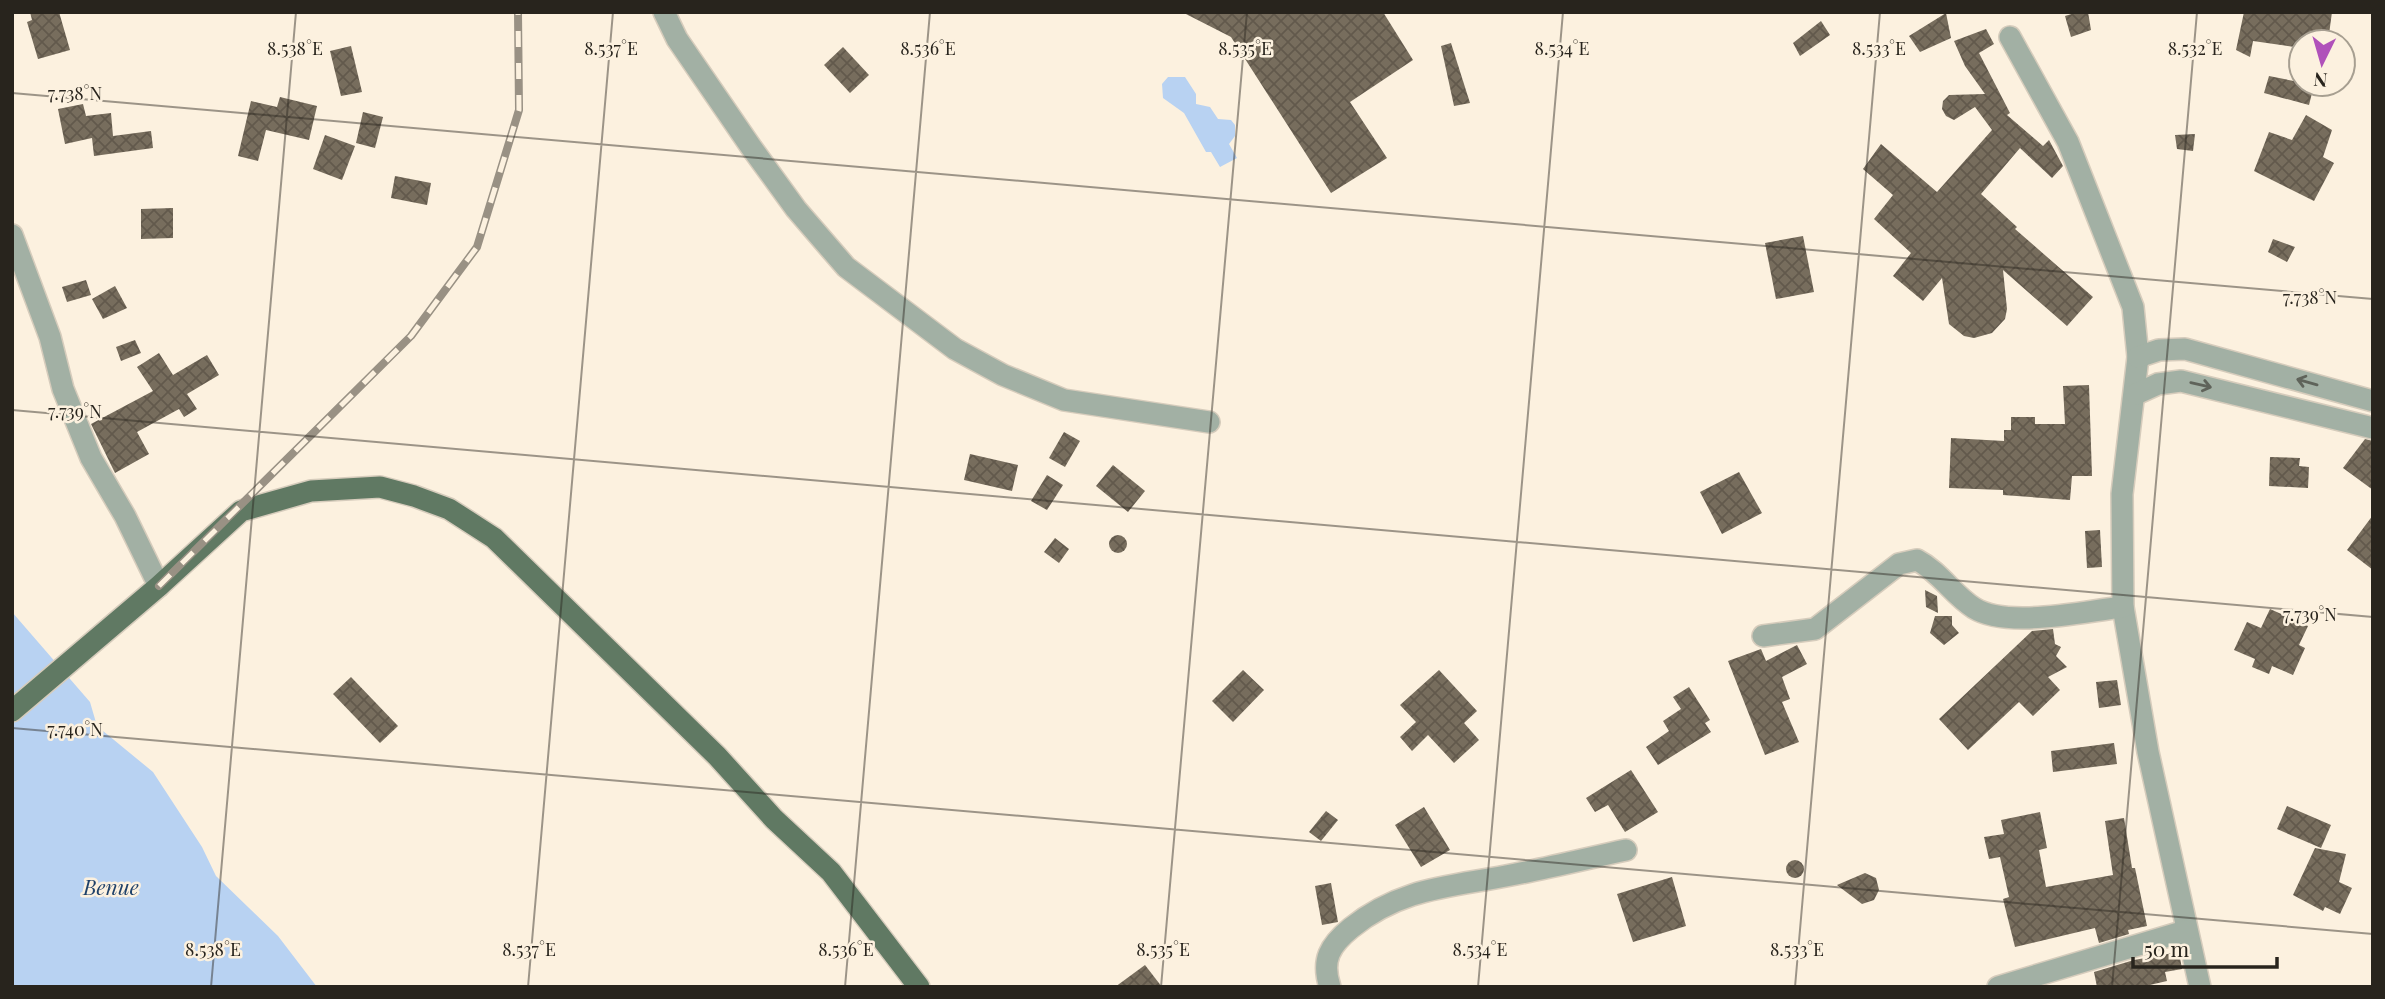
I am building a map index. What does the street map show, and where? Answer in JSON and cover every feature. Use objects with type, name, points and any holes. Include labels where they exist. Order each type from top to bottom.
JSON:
[{"type":"main road","points":[[12,711],[159,586],[241,511],[311,491],[380,488],[414,496],[449,509],[494,538],[718,755],[774,819],[831,872],[919,987]]},
{"type":"street","points":[[664,12],[677,39],[751,147],[796,209],[846,267],[955,349],[1003,375],[1065,400],[1209,422]]},
{"type":"street","points":[[2010,37],[2068,142],[2133,307],[2138,357],[2136,394],[2122,494],[2123,607],[2185,931],[2200,987]]},
{"type":"street","points":[[12,235],[50,337],[63,389],[91,458],[125,516],[159,586]]},
{"type":"street","points":[[2138,357],[2160,350],[2185,349],[2373,401]]},
{"type":"street","points":[[2136,394],[2158,384],[2181,381],[2373,428]]},
{"type":"street","points":[[1763,636],[1815,629],[1899,564],[1917,560],[1932,568],[1973,607],[1992,616],[2016,618],[2123,607]]},
{"type":"street","points":[[1330,987],[1325,967],[1329,950],[1364,917],[1389,902],[1426,890],[1514,875],[1626,850]]},
{"type":"street","points":[[1998,987],[2185,931]]},
{"type":"water","points":[[1168,77],[1185,77],[1196,94],[1196,104],[1210,107],[1218,119],[1231,120],[1235,125],[1235,136],[1229,144],[1237,158],[1220,167],[1211,152],[1206,152],[1184,113],[1163,98],[1162,84]]},
{"type":"water","name":"Benue","points":[[12,612],[90,702],[97,726],[153,772],[202,847],[216,876],[278,936],[317,987],[12,987]]},
{"type":"building","points":[[30,12],[59,12],[70,50],[38,59],[27,22],[32,20]]},
{"type":"building","points":[[1182,12],[1383,12],[1413,60],[1350,102],[1387,158],[1331,193],[1231,37]]},
{"type":"building","points":[[2088,12],[2091,30],[2071,37],[2065,16]]},
{"type":"building","points":[[2244,12],[2332,12],[2330,28],[2287,28],[2287,46],[2253,41],[2250,57],[2236,50]]},
{"type":"building","points":[[1946,13],[1951,38],[1920,52],[1909,36]]},
{"type":"building","points":[[1821,21],[1830,35],[1800,56],[1793,43]]},
{"type":"building","points":[[1986,29],[1994,44],[1979,53],[2010,113],[2007,115],[2043,146],[2049,140],[2063,166],[2052,178],[2020,148],[1981,194],[2017,227],[2015,229],[2093,297],[2067,326],[2003,270],[2007,309],[2005,319],[1992,333],[1974,338],[1964,336],[1949,324],[1942,278],[1923,301],[1893,276],[1911,253],[1874,219],[1893,195],[1863,169],[1881,144],[1937,192],[1992,130],[1975,107],[1954,120],[1946,116],[1942,109],[1943,101],[1949,95],[1985,94],[1965,66],[1954,41]]},
{"type":"building","points":[[1451,43],[1470,103],[1454,106],[1441,46]]},
{"type":"building","points":[[351,46],[362,92],[341,96],[330,51]]},
{"type":"building","points":[[843,47],[869,75],[850,93],[824,65]]},
{"type":"building","points":[[2269,76],[2287,80],[2287,98],[2311,98],[2309,105],[2264,93]]},
{"type":"building","points":[[280,97],[317,106],[309,140],[266,130],[258,161],[238,156],[251,101],[277,107]]},
{"type":"building","points":[[83,104],[86,116],[111,113],[113,136],[151,131],[153,148],[94,156],[92,138],[65,144],[58,109]]},
{"type":"building","points":[[363,112],[383,117],[375,148],[356,143]]},
{"type":"building","points":[[2306,115],[2332,130],[2323,157],[2334,163],[2314,201],[2254,171],[2269,132],[2292,140]]},
{"type":"building","points":[[2195,134],[2193,151],[2177,149],[2175,135]]},
{"type":"building","points":[[325,135],[355,146],[342,180],[313,169]]},
{"type":"building","points":[[395,176],[431,183],[427,205],[391,198]]},
{"type":"building","points":[[173,208],[173,238],[141,239],[141,209]]},
{"type":"building","points":[[1803,236],[1814,292],[1776,299],[1765,243]]},
{"type":"building","points":[[2273,239],[2295,247],[2287,262],[2268,252]]},
{"type":"building","points":[[86,280],[91,295],[67,302],[62,287]]},
{"type":"building","points":[[115,286],[127,308],[103,319],[92,299]]},
{"type":"building","points":[[135,340],[141,353],[121,361],[116,347]]},
{"type":"building","points":[[159,353],[173,375],[207,355],[219,375],[187,394],[197,409],[184,417],[179,409],[137,432],[149,454],[115,473],[91,424],[153,391],[137,367]]},
{"type":"building","points":[[2089,385],[2092,476],[2072,476],[2070,500],[2003,495],[2003,490],[1949,488],[1951,438],[2004,441],[2004,430],[2011,430],[2011,417],[2035,417],[2035,424],[2065,424],[2063,386]]},
{"type":"building","points":[[1064,432],[1080,441],[1065,467],[1049,458]]},
{"type":"building","points":[[2365,439],[2373,441],[2373,490],[2343,468]]},
{"type":"building","points":[[970,454],[1018,465],[1012,491],[964,480]]},
{"type":"building","points":[[2270,457],[2300,458],[2299,466],[2309,467],[2308,488],[2269,486]]},
{"type":"building","points":[[1113,465],[1145,491],[1128,512],[1096,486]]},
{"type":"building","points":[[1739,472],[1762,513],[1722,534],[1700,492]]},
{"type":"building","points":[[1047,475],[1063,485],[1047,510],[1031,501]]},
{"type":"building","points":[[2373,515],[2373,570],[2347,550]]},
{"type":"building","points":[[2100,530],[2102,567],[2087,568],[2085,531]]},
{"type":"building","points":[[1118,535],[1124,538],[1127,544],[1124,550],[1118,553],[1112,550],[1109,544],[1112,538]]},
{"type":"building","points":[[1055,538],[1069,549],[1059,563],[1044,552]]},
{"type":"building","points":[[1925,590],[1937,596],[1938,613],[1926,607]]},
{"type":"building","points":[[2270,609],[2308,626],[2299,645],[2305,648],[2293,675],[2272,666],[2269,674],[2252,667],[2255,659],[2234,650],[2247,622],[2261,628]]},
{"type":"building","points":[[1935,616],[1952,616],[1952,625],[1959,633],[1944,645],[1930,633]]},
{"type":"building","points":[[2053,629],[2055,644],[2061,647],[2056,656],[2067,667],[2048,677],[2060,690],[2033,716],[2019,702],[1968,750],[1939,719],[2032,631]]},
{"type":"building","points":[[1797,645],[1807,664],[1782,677],[1790,699],[1782,702],[1799,742],[1765,755],[1728,661],[1761,649],[1766,661]]},
{"type":"building","points":[[1243,670],[1264,690],[1233,722],[1212,701]]},
{"type":"building","points":[[1439,670],[1477,711],[1464,723],[1479,740],[1454,763],[1428,735],[1412,751],[1400,737],[1416,722],[1400,705]]},
{"type":"building","points":[[351,677],[398,726],[380,743],[333,694]]},
{"type":"building","points":[[2117,680],[2121,705],[2099,708],[2096,682]]},
{"type":"building","points":[[1689,687],[1710,720],[1705,723],[1711,732],[1658,765],[1646,747],[1669,731],[1663,721],[1681,709],[1673,697]]},
{"type":"building","points":[[2114,743],[2117,764],[2053,772],[2051,751]]},
{"type":"building","points":[[1631,770],[1658,812],[1625,832],[1608,805],[1595,812],[1586,798]]},
{"type":"building","points":[[2287,806],[2331,825],[2321,848],[2277,829]]},
{"type":"building","points":[[1424,807],[1450,850],[1421,867],[1395,825]]},
{"type":"building","points":[[1326,811],[1338,820],[1321,841],[1309,832]]},
{"type":"building","points":[[2040,812],[2047,848],[2039,850],[2046,887],[2113,875],[2105,821],[2124,818],[2132,868],[2135,868],[2147,926],[2128,930],[2129,934],[2099,943],[2095,928],[2015,947],[2003,899],[2009,897],[2000,857],[1989,859],[1984,837],[2004,834],[2001,820]]},
{"type":"building","points":[[2315,848],[2346,854],[2339,882],[2352,888],[2340,914],[2325,907],[2323,911],[2293,895]]},
{"type":"building","points":[[1795,860],[1801,863],[1804,869],[1801,875],[1795,878],[1789,875],[1786,869],[1789,863]]},
{"type":"building","points":[[1865,873],[1876,878],[1879,890],[1874,900],[1862,904],[1837,885]]},
{"type":"building","points":[[1672,877],[1686,926],[1633,942],[1617,894]]},
{"type":"building","points":[[1331,883],[1338,922],[1322,925],[1315,886]]},
{"type":"building","points":[[2179,952],[2182,969],[2165,972],[2167,981],[2141,987],[2097,987],[2094,972],[2134,960]]},
{"type":"building","points":[[1145,965],[1162,987],[1115,987]]},
{"type":"railway","points":[[159,586],[411,336],[477,247],[519,110],[518,12]]}]
